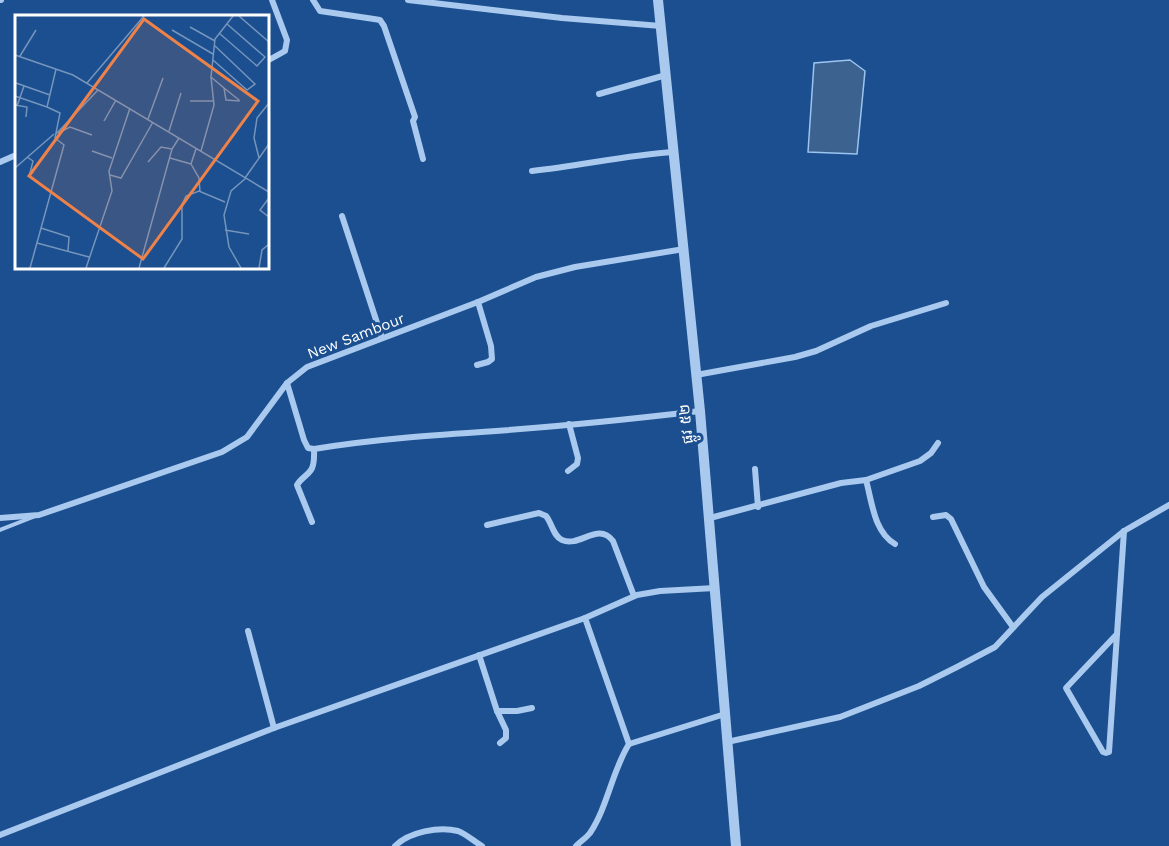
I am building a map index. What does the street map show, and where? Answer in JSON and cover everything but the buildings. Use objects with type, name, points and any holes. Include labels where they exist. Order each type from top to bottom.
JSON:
[{"type":"street","points":[[268,60],[285,51],[287,40],[272,0]]},
{"type":"street","points":[[313,0],[320,12],[380,20],[415,117],[413,121],[423,159]]},
{"type":"street","points":[[408,0],[562,18],[661,26]]},
{"type":"street","name":"ផ្លូវ ៥២","points":[[658,0],[710,518],[736,846]]},
{"type":"street","points":[[598,94],[666,75]]},
{"type":"street","points":[[532,171],[570,167],[633,155],[674,152]]},
{"type":"street","points":[[0,162],[15,155]]},
{"type":"street","points":[[342,216],[382,338]]},
{"type":"street","name":"New Sambour","points":[[0,518],[39,515],[222,452],[247,437],[287,383],[307,367],[478,302],[536,277],[575,267],[684,249]]},
{"type":"street","points":[[477,365],[492,359],[491,346],[478,302]]},
{"type":"street","points":[[696,375],[816,351],[871,326],[946,303]]},
{"type":"street","points":[[287,383],[304,440],[308,448],[314,449],[434,434],[700,411]]},
{"type":"street","points":[[568,471],[577,464],[578,458],[569,424]]},
{"type":"street","points":[[710,518],[841,483],[866,480],[920,461],[931,453],[938,443]]},
{"type":"street","points":[[312,522],[297,484],[311,471],[314,449]]},
{"type":"street","points":[[755,470],[758,507]]},
{"type":"street","points":[[866,480],[880,530],[885,538],[895,544]]},
{"type":"street","points":[[727,742],[840,717],[919,686],[995,647],[1042,597],[1124,531],[1169,504]]},
{"type":"street","points":[[487,525],[538,513],[546,516],[556,536],[561,540],[568,542],[600,533],[606,534],[613,541],[634,596]]},
{"type":"street","points":[[933,517],[946,515],[951,519],[984,587],[1014,627]]},
{"type":"street","points":[[1118,634],[1066,688],[1103,752],[1106,753],[1109,752],[1118,634],[1124,531]]},
{"type":"street","points":[[0,835],[274,728],[585,618],[634,596],[660,591],[715,588]]},
{"type":"street","points":[[585,618],[629,744]]},
{"type":"street","points":[[248,631],[274,728]]},
{"type":"street","points":[[479,656],[496,711],[507,735],[500,743]]},
{"type":"street","points":[[496,711],[532,708]]},
{"type":"street","points":[[576,846],[589,833],[606,798],[621,757],[629,744],[725,714]]},
{"type":"street","points":[[395,846],[409,836],[434,830],[458,831],[482,846]]},
{"type":"lane","points":[[0,530],[39,515]]},
{"type":"water","points":[[850,60],[865,71],[857,154],[808,152],[814,63]]}]
